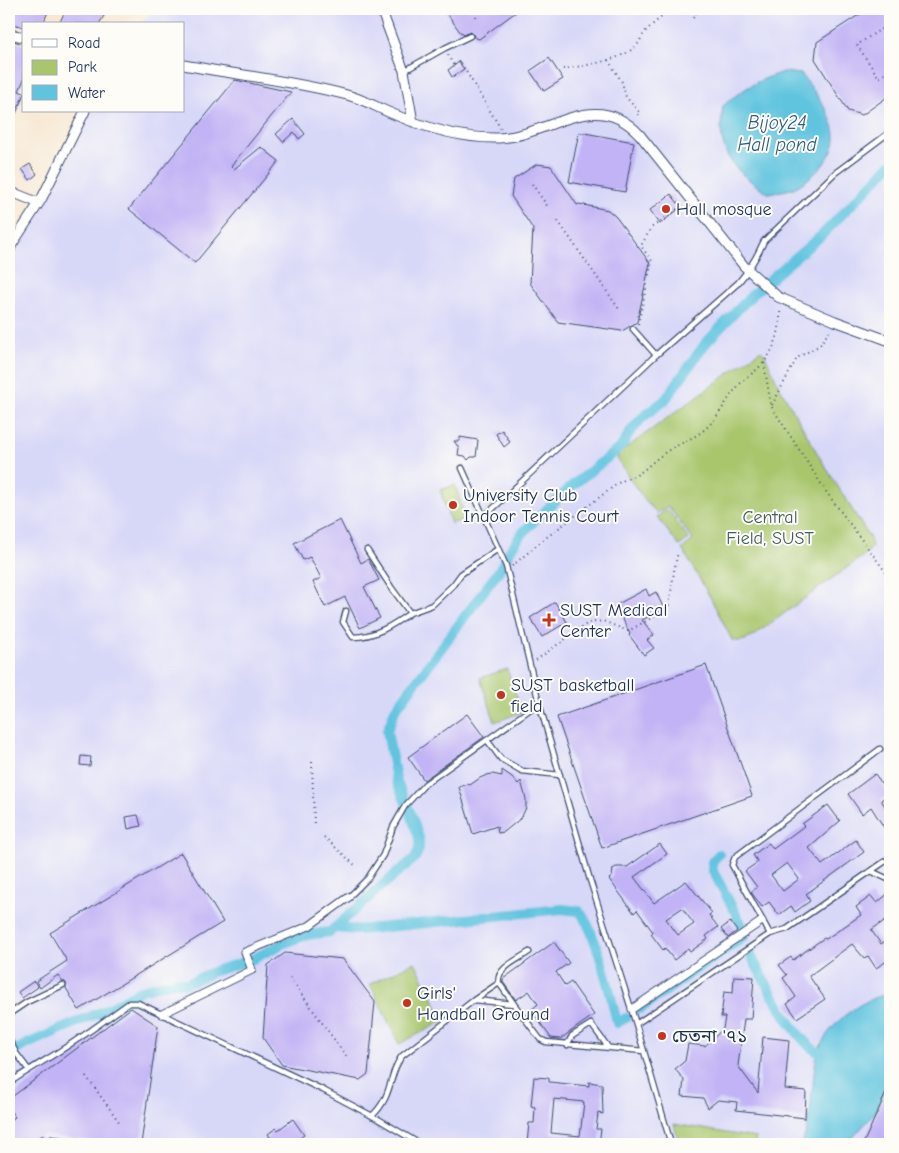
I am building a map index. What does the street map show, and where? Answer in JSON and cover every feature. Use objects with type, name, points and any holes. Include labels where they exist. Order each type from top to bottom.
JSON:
[{"type":"street","points":[[381,9],[404,71],[413,122]]},
{"type":"street","points":[[9,34],[22,37]]},
{"type":"street","points":[[185,65],[348,95],[413,122],[458,135],[506,137],[522,135],[570,118],[594,114],[618,117],[633,127],[744,266],[778,297],[890,341]]},
{"type":"street","points":[[9,253],[11,246],[39,202],[84,112]]},
{"type":"street","points":[[9,191],[39,202]]},
{"type":"street","points":[[162,1014],[252,970],[245,952],[309,926],[349,897]]},
{"type":"street","points":[[632,1009],[762,920]]},
{"type":"lane","points":[[404,71],[470,36]]},
{"type":"lane","points":[[484,517],[656,355],[738,283],[749,270],[769,236],[834,173],[890,132]]},
{"type":"lane","points":[[633,329],[656,355]]},
{"type":"lane","points":[[462,468],[506,568],[539,703],[590,880],[632,1009],[671,1144]]},
{"type":"lane","points":[[346,611],[344,622],[353,637],[366,637],[396,624],[410,613],[432,605],[453,585],[461,574],[498,549]]},
{"type":"lane","points":[[367,550],[410,613]]},
{"type":"lane","points":[[349,897],[368,878],[383,855],[393,827],[404,806],[425,784],[539,703]]},
{"type":"lane","points":[[487,740],[501,759],[522,771],[560,775]]},
{"type":"lane","points":[[770,934],[732,865],[735,857],[880,749]]},
{"type":"lane","points":[[636,1024],[770,934],[788,929],[887,860]]},
{"type":"lane","points":[[870,872],[890,880]]},
{"type":"lane","points":[[529,952],[500,973],[498,980],[540,1039],[546,1042],[567,1045],[644,1051]]},
{"type":"lane","points":[[372,1116],[381,1108],[386,1098],[397,1062],[402,1056],[499,983]]},
{"type":"lane","points":[[9,1014],[27,1002],[63,985]]},
{"type":"lane","points":[[474,1000],[514,1004]]},
{"type":"lane","points":[[9,1083],[28,1069],[80,1038],[129,1003],[138,1003],[264,1060],[372,1116],[420,1144]]},
{"type":"lane","points":[[567,1045],[572,1036],[591,1024],[608,1047]]},
{"type":"lane","points":[[9,1039],[12,1047],[28,1069]]},
{"type":"path","points":[[476,17],[477,9]]},
{"type":"path","points":[[563,69],[601,63],[633,49],[640,42],[643,34],[672,9]]},
{"type":"path","points":[[693,18],[698,9]]},
{"type":"path","points":[[890,42],[881,29],[857,45],[879,78],[890,70]]},
{"type":"path","points":[[445,48],[454,65],[460,61],[462,63],[506,137]]},
{"type":"path","points":[[608,60],[622,82],[626,97],[640,112],[633,120],[633,127]]},
{"type":"path","points":[[532,184],[548,207]]},
{"type":"path","points":[[633,329],[638,323],[652,261],[641,246],[651,228],[685,203]]},
{"type":"path","points":[[558,221],[619,309]]},
{"type":"path","points":[[506,568],[617,484],[626,478],[636,475],[670,449],[705,430],[722,411],[731,394],[741,382],[764,363],[771,352],[780,329],[778,297]]},
{"type":"path","points":[[771,406],[797,358],[820,345],[835,321]]},
{"type":"path","points":[[764,363],[771,406],[827,493],[890,578]]},
{"type":"path","points":[[530,664],[588,624],[602,621],[628,631],[666,610],[669,607],[678,552]]},
{"type":"path","points":[[312,762],[314,824]]},
{"type":"path","points":[[324,837],[357,867]]},
{"type":"path","points":[[290,978],[346,1056]]},
{"type":"path","points":[[86,1076],[120,1123]]},
{"type":"shaded area","points":[[157,9],[890,9],[890,1144],[9,1144],[9,269],[13,253],[61,174],[91,112],[185,112],[185,22],[141,22]]},
{"type":"green space","name":"Central Field, SUST","points":[[761,350],[820,458],[870,538],[872,547],[867,553],[756,634],[745,640],[736,641],[732,640],[682,549],[693,540],[668,506],[657,513],[651,507],[617,458],[626,448]]},
{"type":"green space","name":"University Club Indoor Tennis Court","points":[[455,485],[466,519],[451,524],[440,490]]},
{"type":"green space","points":[[667,509],[689,539],[679,546],[657,517]]},
{"type":"green space","name":"SUST basketball field","points":[[507,669],[522,712],[495,722],[480,678]]},
{"type":"green space","name":"Girls' Handball Ground","points":[[415,962],[444,1021],[399,1044],[370,984]]},
{"type":"green space","points":[[674,1124],[756,1138],[755,1144],[679,1144]]},
{"type":"water","name":"Bijoy24 Hall pond","points":[[783,72],[801,74],[806,80],[828,113],[835,138],[830,154],[813,175],[791,189],[768,193],[735,167],[724,147],[721,122],[723,106],[737,94]]},
{"type":"water","points":[[879,996],[890,996],[890,1080],[874,1114],[847,1144],[802,1144],[810,1111],[816,1061],[822,1042],[835,1025],[851,1011]]},
{"type":"building","points":[[9,9],[49,9],[44,22],[22,22],[22,26],[9,23]]},
{"type":"building","points":[[66,9],[108,9],[100,22],[60,22]]},
{"type":"building","points":[[444,9],[520,9],[479,39],[474,37],[471,32],[465,34],[460,32]]},
{"type":"building","points":[[868,9],[890,9],[890,95],[862,115],[848,111],[815,59],[817,42]]},
{"type":"building","points":[[9,40],[22,43],[22,84],[19,91],[22,92],[22,98],[9,128]]},
{"type":"building","points":[[549,58],[563,79],[544,91],[530,71]]},
{"type":"building","points":[[459,62],[464,69],[452,77],[448,70]]},
{"type":"building","points":[[235,80],[291,92],[231,166],[234,169],[261,147],[279,161],[195,263],[129,209]]},
{"type":"building","points":[[293,119],[305,134],[299,139],[294,132],[283,142],[276,134]]},
{"type":"building","name":"Hall mosque","points":[[579,132],[634,142],[625,192],[569,182]]},
{"type":"building","points":[[30,164],[37,174],[30,180],[22,169]]},
{"type":"building","points":[[537,164],[551,166],[577,205],[608,210],[616,217],[650,263],[637,322],[622,331],[558,322],[530,283],[533,229],[511,196],[514,179]]},
{"type":"building","points":[[671,194],[681,207],[660,224],[650,210]]},
{"type":"building","points":[[502,430],[510,442],[504,447],[496,434]]},
{"type":"building","points":[[460,437],[478,440],[476,457],[471,457],[468,460],[465,456],[458,455],[459,448],[454,441],[460,441]]},
{"type":"building","points":[[340,520],[361,563],[368,559],[379,580],[364,587],[380,618],[360,628],[345,597],[325,607],[313,582],[321,578],[310,557],[303,560],[294,543]]},
{"type":"building","points":[[646,589],[649,596],[656,592],[664,609],[642,620],[654,635],[647,640],[654,648],[644,655],[629,635],[616,605]]},
{"type":"building","name":"SUST Medical Center","points":[[555,602],[567,622],[542,637],[530,618]]},
{"type":"building","points":[[706,665],[752,796],[602,848],[557,717]]},
{"type":"building","points":[[467,714],[484,737],[424,780],[408,757]]},
{"type":"building","points":[[81,756],[91,757],[90,766],[80,765]]},
{"type":"building","points":[[502,770],[518,784],[521,781],[526,799],[526,808],[521,818],[504,832],[498,833],[497,826],[473,834],[459,787],[470,785],[487,775],[502,776]]},
{"type":"building","points":[[875,774],[889,794],[881,800],[890,814],[890,837],[871,807],[862,814],[848,794]]},
{"type":"building","points":[[828,805],[840,821],[809,848],[822,865],[856,840],[864,852],[806,894],[810,901],[795,912],[791,906],[779,915],[769,902],[762,907],[751,892],[757,887],[745,871],[758,862],[753,855],[769,843],[773,849],[804,826],[802,824]],"holes":[[[787,863],[799,879],[783,891],[771,875]]]},
{"type":"building","points":[[138,815],[141,826],[128,829],[126,817]]},
{"type":"building","points":[[660,844],[667,854],[634,877],[654,903],[686,881],[712,913],[709,915],[718,927],[706,936],[708,939],[690,952],[688,949],[674,960],[665,948],[663,950],[651,934],[653,932],[637,910],[634,913],[609,879],[612,877],[613,869],[616,867],[627,867]],"holes":[[[682,908],[694,924],[678,935],[666,919]]]},
{"type":"building","points":[[181,853],[223,922],[79,1010],[66,988],[66,983],[58,975],[40,988],[36,981],[67,961],[50,933]]},
{"type":"building","points":[[890,892],[890,917],[871,930],[881,944],[890,938],[890,959],[876,968],[868,956],[864,958],[852,944],[809,976],[825,999],[797,1018],[787,1004],[796,997],[783,978],[787,975],[779,965],[791,957],[793,960],[861,915],[856,907],[871,896],[877,903]]},
{"type":"building","points":[[730,922],[737,931],[728,938],[721,929]]},
{"type":"building","points":[[554,942],[569,963],[556,972],[565,986],[571,982],[594,1015],[560,1039],[551,1038],[531,1010],[538,1004],[529,991],[516,1000],[503,982],[503,979]]},
{"type":"building","points":[[285,953],[343,959],[375,1002],[368,1074],[360,1080],[282,1065],[263,1038],[268,965]]},
{"type":"building","points":[[734,976],[754,977],[751,1019],[744,1019],[738,1066],[758,1093],[763,1037],[789,1040],[785,1089],[806,1091],[805,1118],[736,1110],[737,1102],[718,1100],[708,1108],[703,1098],[682,1096],[684,1080],[675,1069],[685,1061],[688,1044],[705,1046],[723,1029],[725,1017],[721,1017],[724,992],[733,993]]},
{"type":"building","points":[[34,981],[38,987],[22,998],[18,992]]},
{"type":"building","points":[[131,1008],[158,1026],[141,1144],[118,1144],[43,1135],[28,1144],[9,1144],[9,1121],[15,1117],[9,1109],[9,1099]]},
{"type":"building","points":[[534,1077],[549,1078],[549,1082],[589,1086],[589,1082],[602,1084],[603,1114],[598,1113],[596,1129],[601,1129],[599,1144],[527,1144],[529,1123],[534,1123],[535,1107],[531,1106]],"holes":[[[554,1099],[584,1102],[580,1136],[551,1133]]]},
{"type":"building","points":[[890,1084],[890,1144],[863,1144]]},
{"type":"building","points":[[293,1119],[304,1135],[291,1144],[261,1144],[270,1137],[268,1134],[276,1128],[278,1130]]},
{"type":"waterway","points":[[9,1054],[27,1044],[112,1007],[141,990],[177,981],[186,984],[215,971],[253,959],[282,944],[306,935],[330,932],[415,858],[419,849],[419,838],[396,780],[387,731],[395,710],[498,572],[522,533],[574,484],[621,447],[630,432],[642,418],[665,400],[705,344],[722,326],[754,293],[822,235],[890,165]]},
{"type":"waterway","points":[[640,1009],[744,937],[742,925],[713,871],[712,862],[719,854]]},
{"type":"waterway","points":[[334,928],[358,930],[562,909],[579,911],[585,919],[597,947],[617,1023],[626,1018]]},
{"type":"waterway","points":[[749,952],[789,1022],[809,1046],[818,1052]]},
{"type":"place","name":"Hall mosque","points":[[666,209]]},
{"type":"place","name":"University Club Indoor Tennis Court","points":[[453,505]]},
{"type":"place","name":"SUST Medical Center","points":[[549,620]]},
{"type":"place","name":"SUST basketball field","points":[[501,695]]},
{"type":"place","name":"Girls' Handball Ground","points":[[407,1003]]},
{"type":"place","name":"চেতনা '৭১","points":[[662,1036]]}]
